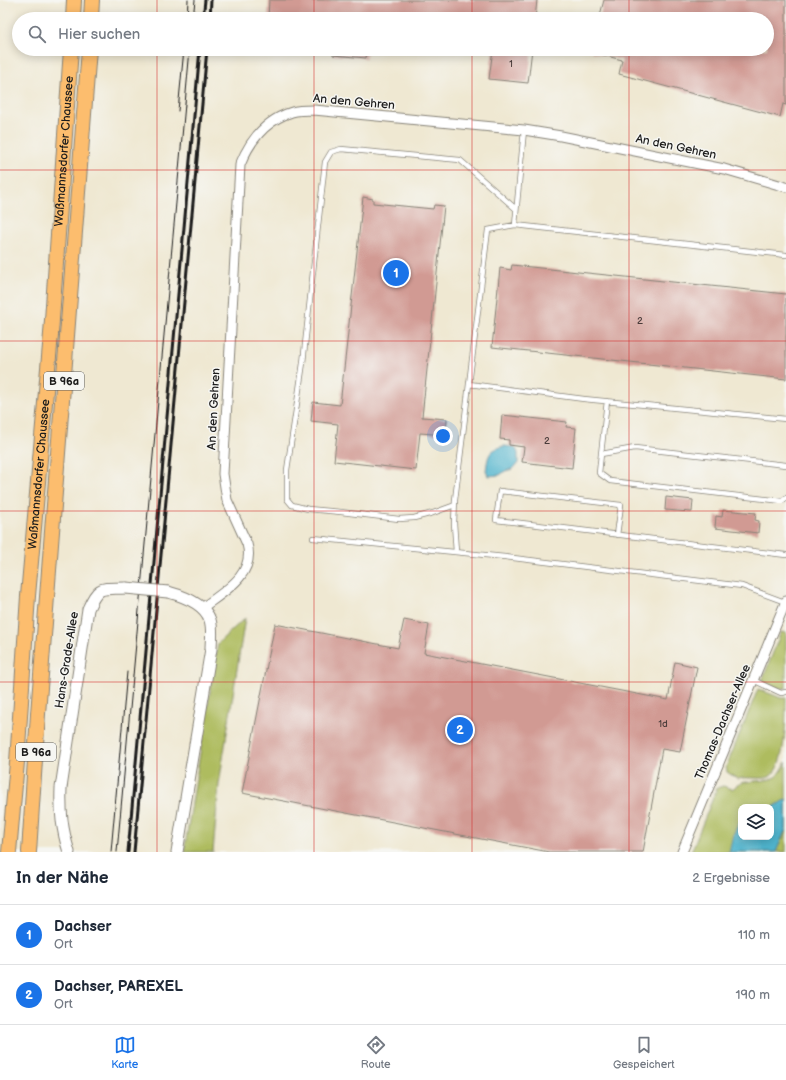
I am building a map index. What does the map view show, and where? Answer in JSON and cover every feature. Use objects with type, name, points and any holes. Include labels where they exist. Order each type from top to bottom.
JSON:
[{"type":"main road","points":[[73,12],[74,0]]},
{"type":"main road","points":[[91,12],[92,0]]},
{"type":"main road","name":"Waßmannsdorfer Chaussee","points":[[9,852],[29,588],[51,334],[71,56]]},
{"type":"main road","name":"Waßmannsdorfer Chaussee","points":[[29,852],[38,714],[88,56]]},
{"type":"street","name":"An den Gehren","points":[[202,608],[240,578],[246,569],[249,558],[247,544],[227,500],[223,474],[240,165],[246,150],[259,132],[274,121],[292,112],[314,110],[524,130],[724,169],[786,187]]},
{"type":"street","name":"Hans-Grade-Allee","points":[[69,852],[63,832],[60,810],[61,788],[88,609],[94,594],[103,588],[126,588],[168,592],[186,598],[202,608]]},
{"type":"street","name":"Thomas-Dachser-Allee","points":[[682,852],[786,602]]},
{"type":"street","points":[[177,852],[211,649],[210,620],[202,608]]},
{"type":"lane","points":[[515,225],[524,130]]},
{"type":"lane","points":[[455,505],[414,518],[399,519],[341,512],[308,510],[292,505],[286,499],[287,470],[303,363],[325,162],[331,152],[341,148],[460,160],[516,209]]},
{"type":"lane","points":[[456,552],[454,523],[455,505],[488,230],[515,225],[786,255]]},
{"type":"lane","points":[[469,384],[608,401],[786,418]]},
{"type":"lane","points":[[608,401],[599,473],[610,481],[782,500],[786,498]]},
{"type":"lane","points":[[601,454],[635,448],[786,465]]},
{"type":"lane","points":[[617,535],[621,505],[500,491],[496,520],[617,535],[786,555]]},
{"type":"lane","points":[[313,538],[456,552],[742,586],[786,602]]},
{"type":"lane","points":[[753,680],[781,692],[786,692]]},
{"type":"green space","points":[[245,618],[219,784],[213,852],[184,852],[218,643]]},
{"type":"green space","points":[[781,632],[786,633],[786,688],[780,688],[762,681]]},
{"type":"green space","points":[[758,689],[781,698],[786,698],[785,729],[782,753],[775,772],[769,777],[738,779],[727,772],[726,767]]},
{"type":"green space","points":[[786,762],[786,852],[691,852],[717,788],[723,786],[732,789],[744,782],[770,779],[779,774]]},
{"type":"water","points":[[504,446],[515,447],[518,453],[518,463],[513,469],[505,471],[500,475],[488,476],[486,471],[487,461],[490,454],[495,449]]},
{"type":"water","points":[[786,799],[786,829],[776,852],[729,852],[733,835],[738,825],[738,840],[774,840],[775,806]]},
{"type":"building","points":[[269,0],[537,0],[536,12],[268,12]]},
{"type":"building","points":[[604,0],[786,0],[786,105],[783,104],[780,117],[619,74],[622,60],[607,56],[774,56],[774,12],[601,12]]},
{"type":"building","points":[[344,56],[366,56],[366,58]]},
{"type":"building","points":[[492,56],[531,56],[528,83],[489,79]]},
{"type":"building","points":[[363,197],[373,199],[373,203],[433,209],[434,205],[444,206],[422,417],[447,419],[446,435],[420,433],[416,470],[334,461],[338,424],[311,421],[313,402],[340,405]]},
{"type":"building","points":[[512,265],[786,294],[786,379],[492,347],[500,268],[511,270]]},
{"type":"building","points":[[502,415],[567,422],[566,427],[576,428],[572,468],[522,462],[524,447],[509,445],[509,440],[500,439]]},
{"type":"building","points":[[666,497],[693,500],[692,512],[665,510]]},
{"type":"building","points":[[723,510],[756,513],[755,520],[759,521],[758,533],[715,528],[716,516],[722,517]]},
{"type":"building","points":[[404,620],[429,625],[424,653],[668,700],[675,662],[697,667],[680,752],[662,749],[643,852],[549,852],[242,793],[275,624],[398,648]]},
{"type":"tram line","points":[[187,12],[188,0]]},
{"type":"tram line","points":[[194,12],[195,0]]},
{"type":"tram line","points":[[178,111],[183,56]]},
{"type":"tram line","points":[[117,852],[189,56]]},
{"type":"tram line","points":[[111,852],[127,672]]},
{"type":"railway","points":[[204,12],[205,0]]},
{"type":"railway","points":[[210,12],[211,0]]},
{"type":"railway","points":[[128,852],[199,56]]},
{"type":"railway","points":[[134,852],[206,56]]},
{"type":"place","name":"Dachser","points":[[396,273]]},
{"type":"place","name":"Dachser, PAREXEL","points":[[460,730]]}]
